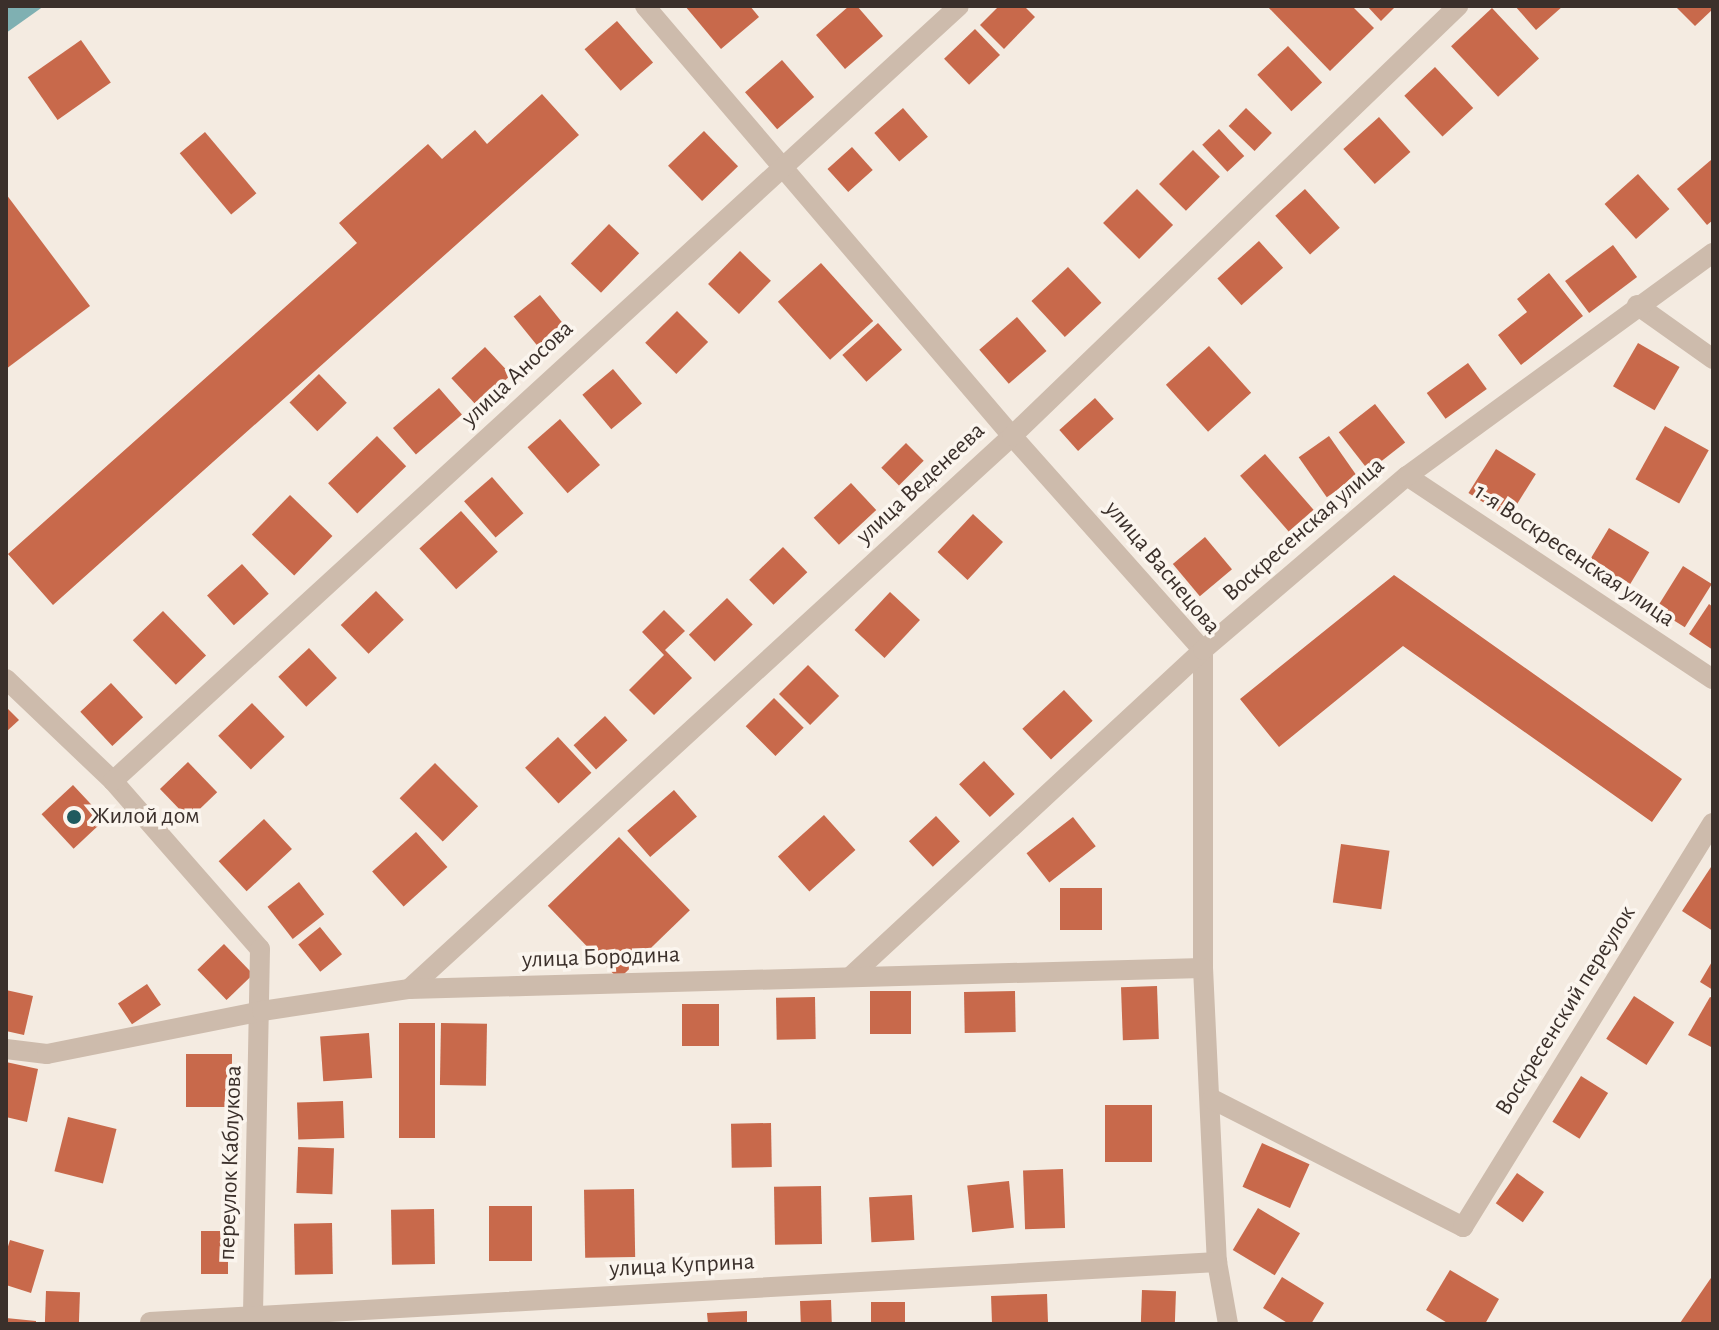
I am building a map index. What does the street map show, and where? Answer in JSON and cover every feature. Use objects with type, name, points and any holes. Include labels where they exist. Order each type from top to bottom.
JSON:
[{"type":"street","name":"улица Васнецова","points":[[645,6],[1012,436],[1203,650],[1203,968],[1212,1099],[1217,1262],[1228,1324]]},
{"type":"street","name":"улица Аносова","points":[[113,781],[959,6]]},
{"type":"street","name":"улица Веденеева","points":[[409,989],[1012,436],[1458,6]]},
{"type":"street","name":"Воскресенская улица","points":[[850,977],[1203,650],[1407,476],[1637,305],[1713,253]]},
{"type":"street","points":[[1637,305],[1713,359]]},
{"type":"street","name":"1-я Воскресенская улица","points":[[1407,476],[1713,679]]},
{"type":"street","name":"переулок Каблукова","points":[[6,679],[113,781],[260,949],[262,1011],[253,1317]]},
{"type":"street","name":"Воскресенский переулок","points":[[1212,1099],[1463,1227],[1713,823]]},
{"type":"street","name":"улица Бородина","points":[[6,1049],[47,1054],[262,1011],[409,989],[1203,968]]},
{"type":"street","name":"улица Куприна","points":[[150,1322],[1217,1262]]},
{"type":"water","points":[[6,6],[44,6],[6,33]]},
{"type":"building","points":[[685,6],[750,6],[759,17],[721,49]]},
{"type":"building","points":[[849,6],[857,6],[883,36],[845,69],[816,35]]},
{"type":"building","points":[[999,6],[1024,6],[1035,17],[1004,49],[980,25]]},
{"type":"building","points":[[1267,6],[1352,6],[1374,28],[1330,71]]},
{"type":"building","points":[[1367,6],[1396,6],[1381,21]]},
{"type":"building","points":[[1515,6],[1563,6],[1536,30]]},
{"type":"building","points":[[1675,6],[1713,6],[1713,9],[1695,26]]},
{"type":"building","points":[[1492,8],[1539,58],[1498,97],[1451,46]]},
{"type":"building","points":[[617,21],[653,63],[621,91],[585,49]]},
{"type":"building","points":[[975,29],[1000,55],[969,85],[944,59]]},
{"type":"building","points":[[81,40],[111,83],[58,120],[28,77]]},
{"type":"building","points":[[1288,46],[1322,83],[1291,111],[1257,75]]},
{"type":"building","points":[[782,60],[814,97],[777,129],[745,92]]},
{"type":"building","points":[[1435,67],[1473,108],[1442,137],[1404,96]]},
{"type":"building","points":[[542,94],[579,135],[53,605],[8,554],[357,243],[339,223],[428,144],[442,159],[475,130],[487,144]]},
{"type":"building","points":[[903,108],[928,137],[899,162],[874,133]]},
{"type":"building","points":[[1246,108],[1272,133],[1255,151],[1229,126]]},
{"type":"building","points":[[1379,117],[1410,152],[1375,184],[1343,149]]},
{"type":"building","points":[[1219,129],[1244,156],[1227,172],[1202,145]]},
{"type":"building","points":[[704,131],[738,166],[702,201],[668,166]]},
{"type":"building","points":[[205,132],[256,193],[231,214],[180,153]]},
{"type":"building","points":[[852,147],[873,170],[848,192],[827,169]]},
{"type":"building","points":[[1193,150],[1220,177],[1186,211],[1159,184]]},
{"type":"building","points":[[1711,160],[1713,220],[1707,225],[1677,189]]},
{"type":"building","points":[[1638,174],[1669,209],[1636,239],[1605,204]]},
{"type":"building","points":[[1137,189],[1173,225],[1139,259],[1103,223]]},
{"type":"building","points":[[1305,189],[1340,228],[1310,254],[1275,216]]},
{"type":"building","points":[[6,194],[90,306],[6,369]]},
{"type":"building","points":[[609,224],[639,253],[601,293],[571,264]]},
{"type":"building","points":[[1259,241],[1283,268],[1241,305],[1217,278]]},
{"type":"building","points":[[1613,245],[1637,277],[1589,313],[1565,281]]},
{"type":"building","points":[[740,251],[771,281],[739,314],[708,284]]},
{"type":"building","points":[[821,263],[873,321],[830,360],[778,302]]},
{"type":"building","points":[[1068,267],[1101,303],[1065,337],[1031,301]]},
{"type":"building","points":[[1549,273],[1583,316],[1521,365],[1498,335],[1527,312],[1517,299]]},
{"type":"building","points":[[540,295],[567,328],[541,350],[514,316]]},
{"type":"building","points":[[677,311],[708,342],[676,374],[645,343]]},
{"type":"building","points":[[1017,317],[1047,351],[1009,384],[979,350]]},
{"type":"building","points":[[878,323],[902,350],[866,382],[842,355]]},
{"type":"building","points":[[1638,343],[1680,367],[1655,410],[1613,386]]},
{"type":"building","points":[[1209,346],[1251,393],[1208,432],[1166,385]]},
{"type":"building","points":[[485,347],[511,375],[477,406],[451,378]]},
{"type":"building","points":[[1468,363],[1487,389],[1446,419],[1427,393]]},
{"type":"building","points":[[613,369],[642,403],[611,429],[582,395]]},
{"type":"building","points":[[319,374],[347,403],[317,431],[290,402]]},
{"type":"building","points":[[439,388],[462,414],[416,454],[393,428]]},
{"type":"building","points":[[1095,398],[1114,419],[1078,451],[1059,430]]},
{"type":"building","points":[[1375,404],[1405,443],[1369,471],[1339,432]]},
{"type":"building","points":[[560,419],[600,465],[568,493],[528,447]]},
{"type":"building","points":[[1665,426],[1709,450],[1679,504],[1635,479]]},
{"type":"building","points":[[377,436],[406,466],[357,513],[328,483]]},
{"type":"building","points":[[1329,436],[1357,476],[1327,497],[1299,457]]},
{"type":"building","points":[[906,443],[924,461],[899,485],[881,468]]},
{"type":"building","points":[[1496,449],[1536,474],[1508,518],[1468,493]]},
{"type":"building","points":[[1265,454],[1314,510],[1289,531],[1240,476]]},
{"type":"building","points":[[492,477],[523,513],[496,538],[464,501]]},
{"type":"building","points":[[851,483],[876,510],[839,545],[814,518]]},
{"type":"building","points":[[290,495],[332,536],[294,576],[252,535]]},
{"type":"building","points":[[461,511],[498,552],[456,589],[419,548]]},
{"type":"building","points":[[973,514],[1003,542],[968,580],[938,552]]},
{"type":"building","points":[[1609,528],[1649,552],[1629,586],[1589,561]]},
{"type":"building","points":[[1205,537],[1232,569],[1200,596],[1173,564]]},
{"type":"building","points":[[783,547],[807,572],[774,605],[749,580]]},
{"type":"building","points":[[242,564],[269,594],[234,625],[207,595]]},
{"type":"building","points":[[1683,566],[1712,584],[1685,627],[1656,609]]},
{"type":"building","points":[[1394,575],[1682,779],[1652,822],[1403,646],[1279,747],[1240,699]]},
{"type":"building","points":[[376,591],[404,620],[369,654],[341,625]]},
{"type":"building","points":[[890,592],[920,620],[885,658],[855,630]]},
{"type":"building","points":[[727,598],[753,625],[715,661],[689,635]]},
{"type":"building","points":[[1709,604],[1713,607],[1713,650],[1689,634]]},
{"type":"building","points":[[664,610],[685,631],[665,650],[692,678],[654,715],[629,690],[664,655],[642,632]]},
{"type":"building","points":[[163,611],[206,656],[176,685],[133,640]]},
{"type":"building","points":[[309,648],[337,678],[306,707],[278,677]]},
{"type":"building","points":[[808,665],[839,696],[810,725],[779,694]]},
{"type":"building","points":[[111,683],[143,717],[112,746],[80,712]]},
{"type":"building","points":[[1064,690],[1093,721],[1051,760],[1022,729]]},
{"type":"building","points":[[774,698],[804,728],[775,756],[746,726]]},
{"type":"building","points":[[252,703],[285,737],[251,769],[218,736]]},
{"type":"building","points":[[6,707],[19,720],[6,732]]},
{"type":"building","points":[[605,716],[628,740],[596,769],[574,745]]},
{"type":"building","points":[[558,737],[591,773],[559,804],[525,768]]},
{"type":"building","points":[[984,761],[1015,794],[990,817],[959,784]]},
{"type":"building","points":[[188,762],[217,792],[189,819],[160,789]]},
{"type":"building","points":[[435,763],[478,806],[443,841],[400,798]]},
{"type":"building","name":"Жилой дом","points":[[73,785],[105,819],[74,849],[42,814]]},
{"type":"building","points":[[674,790],[697,816],[650,857],[627,831]]},
{"type":"building","points":[[824,815],[855,850],[809,891],[778,856]]},
{"type":"building","points":[[936,816],[960,842],[933,867],[909,841]]},
{"type":"building","points":[[1073,817],[1096,846],[1049,882],[1027,853]]},
{"type":"building","points":[[264,819],[292,849],[247,891],[219,861]]},
{"type":"building","points":[[416,832],[447,867],[404,906],[372,871]]},
{"type":"building","points":[[619,837],[690,910],[619,979],[548,906]]},
{"type":"building","points":[[1341,844],[1390,851],[1381,909],[1333,902]]},
{"type":"building","points":[[1713,864],[1713,931],[1682,911]]},
{"type":"building","points":[[299,882],[324,914],[293,939],[267,907]]},
{"type":"building","points":[[1060,888],[1102,888],[1102,930],[1060,930]]},
{"type":"building","points":[[320,927],[342,954],[320,972],[298,945]]},
{"type":"building","points":[[224,944],[253,974],[227,1000],[197,970]]},
{"type":"building","points":[[1713,960],[1713,990],[1700,982]]},
{"type":"building","points":[[147,984],[161,1005],[132,1024],[118,1004]]},
{"type":"building","points":[[1157,986],[1159,1039],[1123,1040],[1121,987]]},
{"type":"building","points":[[6,990],[33,996],[24,1035],[6,1031]]},
{"type":"building","points":[[870,991],[911,991],[911,1034],[870,1034]]},
{"type":"building","points":[[1015,991],[1016,1032],[965,1033],[964,992]]},
{"type":"building","points":[[1634,996],[1674,1022],[1646,1065],[1606,1039]]},
{"type":"building","points":[[815,997],[816,1039],[777,1040],[776,998]]},
{"type":"building","points":[[1710,997],[1713,998],[1713,1048],[1688,1035]]},
{"type":"building","points":[[682,1004],[719,1004],[719,1046],[682,1046]]},
{"type":"building","points":[[399,1023],[435,1023],[435,1138],[399,1138]]},
{"type":"building","points":[[441,1023],[487,1024],[486,1086],[440,1085]]},
{"type":"building","points":[[369,1033],[372,1078],[323,1081],[320,1036]]},
{"type":"building","points":[[186,1054],[232,1054],[232,1107],[186,1107]]},
{"type":"building","points":[[6,1062],[38,1069],[27,1122],[6,1117]]},
{"type":"building","points":[[1581,1076],[1608,1093],[1580,1139],[1552,1122]]},
{"type":"building","points":[[343,1101],[344,1138],[298,1140],[297,1103]]},
{"type":"building","points":[[1105,1105],[1152,1105],[1152,1162],[1105,1162]]},
{"type":"building","points":[[68,1117],[117,1129],[103,1183],[54,1171]]},
{"type":"building","points":[[771,1123],[772,1167],[732,1168],[731,1124]]},
{"type":"building","points":[[1262,1143],[1310,1164],[1290,1208],[1242,1187]]},
{"type":"building","points":[[298,1147],[334,1148],[332,1194],[296,1193]]},
{"type":"building","points":[[1063,1169],[1065,1228],[1025,1229],[1023,1170]]},
{"type":"building","points":[[1517,1173],[1544,1192],[1523,1222],[1496,1203]]},
{"type":"building","points":[[1009,1181],[1014,1228],[972,1232],[967,1185]]},
{"type":"building","points":[[821,1186],[822,1244],[775,1245],[774,1187]]},
{"type":"building","points":[[634,1189],[635,1257],[585,1258],[584,1190]]},
{"type":"building","points":[[912,1195],[914,1240],[871,1242],[869,1197]]},
{"type":"building","points":[[489,1206],[532,1206],[532,1261],[489,1261]]},
{"type":"building","points":[[1258,1208],[1300,1233],[1275,1275],[1233,1250]]},
{"type":"building","points":[[434,1209],[435,1264],[392,1265],[391,1210]]},
{"type":"building","points":[[332,1223],[333,1274],[295,1275],[294,1224]]},
{"type":"building","points":[[201,1231],[228,1231],[228,1274],[201,1274]]},
{"type":"building","points":[[10,1240],[44,1250],[31,1293],[6,1285],[6,1253]]},
{"type":"building","points":[[1450,1270],[1499,1299],[1485,1324],[1449,1324],[1426,1310]]},
{"type":"building","points":[[1713,1275],[1713,1324],[1680,1323]]},
{"type":"building","points":[[1282,1277],[1324,1303],[1311,1324],[1289,1324],[1263,1308]]},
{"type":"building","points":[[1142,1290],[1176,1291],[1175,1324],[1141,1324]]},
{"type":"building","points":[[46,1291],[80,1292],[79,1324],[45,1324]]},
{"type":"building","points":[[1047,1294],[1048,1324],[992,1324],[991,1296]]},
{"type":"building","points":[[831,1300],[832,1324],[801,1324],[800,1301]]},
{"type":"building","points":[[871,1302],[905,1302],[905,1324],[871,1324]]},
{"type":"building","points":[[747,1311],[747,1324],[708,1324],[707,1313]]},
{"type":"building","points":[[6,1318],[36,1321],[36,1324],[6,1324]]},
{"type":"place","name":"Жилой дом","points":[[74,817]]}]
